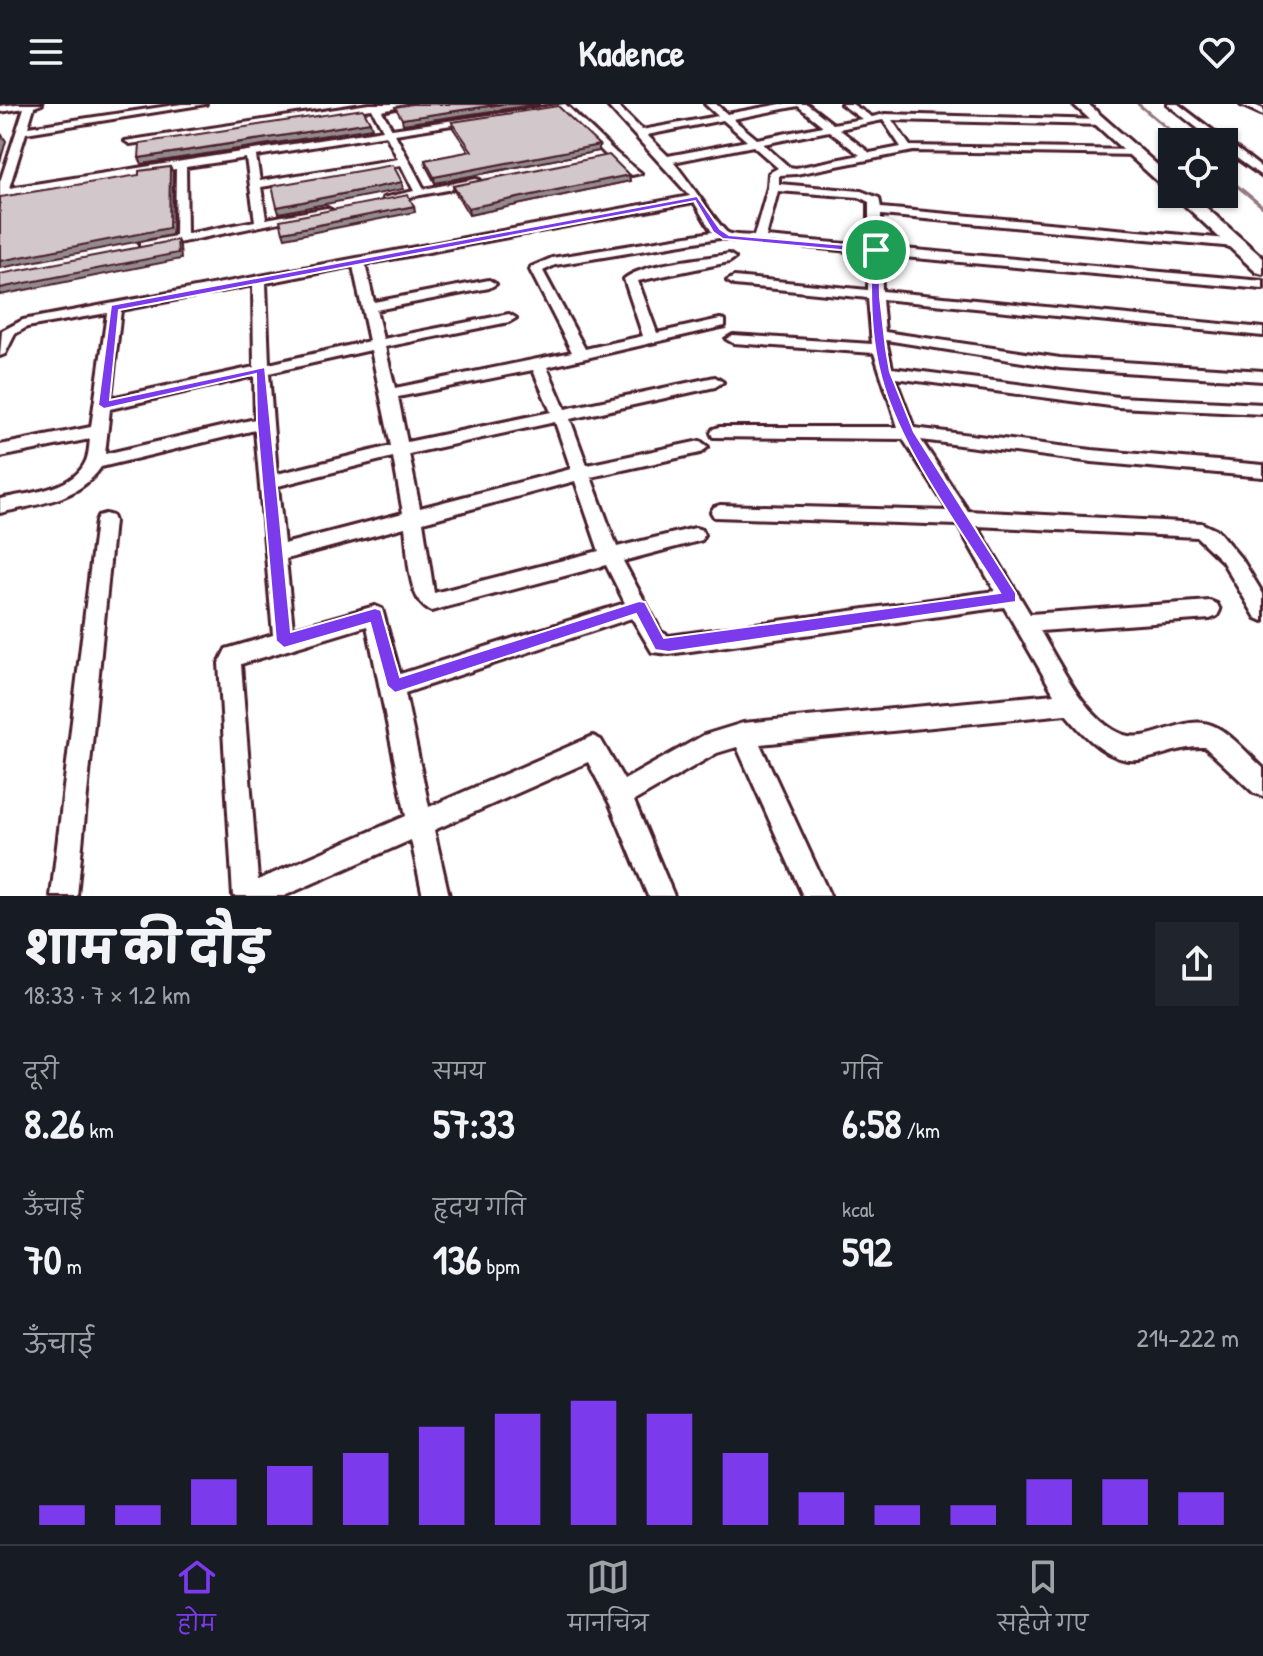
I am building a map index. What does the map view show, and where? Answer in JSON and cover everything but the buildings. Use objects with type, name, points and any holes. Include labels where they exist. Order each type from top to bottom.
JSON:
[{"type":"street","points":[[0,109],[37,104]]},
{"type":"street","points":[[25,130],[133,109],[201,104]]},
{"type":"street","points":[[130,141],[375,106],[409,104]]},
{"type":"street","points":[[1,195],[250,152],[561,104],[612,155],[636,173]]},
{"type":"street","points":[[611,104],[666,160],[697,198],[720,234]]},
{"type":"street","points":[[710,104],[786,169],[796,171],[907,149],[1135,153]]},
{"type":"street","points":[[639,133],[798,104],[867,156]]},
{"type":"street","points":[[846,104],[868,118]]},
{"type":"street","points":[[907,104],[915,117]]},
{"type":"street","points":[[964,104],[977,119]]},
{"type":"street","points":[[1080,104],[1158,174]]},
{"type":"street","points":[[1172,104],[1203,128]]},
{"type":"street","points":[[1,195],[25,130],[30,105]]},
{"type":"street","points":[[1246,105],[1263,112]]},
{"type":"street","points":[[375,106],[421,193]]},
{"type":"street","points":[[1033,106],[1045,121]]},
{"type":"street","points":[[127,172],[133,109]]},
{"type":"street","points":[[885,117],[907,149]]},
{"type":"street","points":[[666,160],[868,118],[1102,123]]},
{"type":"street","points":[[250,152],[261,223]]},
{"type":"street","points":[[597,158],[612,155]]},
{"type":"street","points":[[1238,155],[1263,174]]},
{"type":"street","points":[[255,185],[406,161]]},
{"type":"street","points":[[181,164],[181,239]]},
{"type":"street","points":[[759,239],[774,187],[774,173],[786,169]]},
{"type":"street","points":[[378,201],[495,179]]},
{"type":"street","points":[[774,187],[867,195],[875,200],[875,297],[880,342],[885,372],[908,433],[1011,597],[1071,703],[1090,725],[1114,744],[1140,749],[1186,735],[1210,736],[1263,784]]},
{"type":"street","points":[[0,351],[6,335],[14,327],[697,198]]},
{"type":"street","points":[[1196,208],[1263,268]]},
{"type":"street","points":[[136,248],[334,210]]},
{"type":"street","points":[[877,211],[1235,243]]},
{"type":"street","points":[[581,355],[536,270],[552,262],[720,234],[734,239],[1263,285]]},
{"type":"street","points":[[651,338],[631,279],[642,274],[729,258]]},
{"type":"street","points":[[358,262],[389,394],[413,517],[423,590],[431,602],[695,535]]},
{"type":"street","points":[[259,281],[263,423],[284,641]]},
{"type":"street","points":[[734,281],[1263,332]]},
{"type":"street","points":[[370,307],[489,284]]},
{"type":"street","points":[[0,506],[78,484],[88,477],[95,462],[104,405],[114,308]]},
{"type":"street","points":[[104,405],[509,318]]},
{"type":"street","points":[[389,394],[720,323]]},
{"type":"street","points":[[733,339],[880,342],[1060,363],[1263,376]]},
{"type":"street","points":[[538,364],[561,417],[610,555],[660,645],[1011,597]]},
{"type":"street","points":[[885,372],[1118,402],[1263,409]]},
{"type":"street","points":[[269,482],[398,450],[715,382]]},
{"type":"street","points":[[95,462],[263,423]]},
{"type":"street","points":[[0,451],[99,431]]},
{"type":"street","points":[[719,433],[908,433],[1092,456],[1263,471]]},
{"type":"street","points":[[275,554],[581,473],[700,447]]},
{"type":"street","points":[[720,512],[963,518],[1201,530],[1212,536],[1221,547],[1263,612]]},
{"type":"street","points":[[64,896],[105,521]]},
{"type":"street","points":[[395,686],[639,607]]},
{"type":"street","points":[[1026,623],[1210,610]]},
{"type":"street","points":[[246,896],[230,660],[234,656],[375,615],[395,686],[419,824],[436,896]]},
{"type":"street","points":[[619,796],[712,743],[743,734],[1071,703]]},
{"type":"street","points":[[743,734],[817,896]]},
{"type":"street","points":[[253,896],[593,748],[619,796],[661,896]]},
{"type":"waterway","points":[[1138,104],[1167,128]]},
{"type":"waterway","points":[[1238,186],[1263,207]]},
{"type":"route","points":[[697,198],[716,230],[727,237],[876,250],[875,297],[880,349],[885,372],[908,433],[1011,597],[669,645],[660,645],[654,639],[639,607],[395,686],[375,615],[284,641],[263,423],[261,370],[104,405],[114,308],[697,198]]}]
